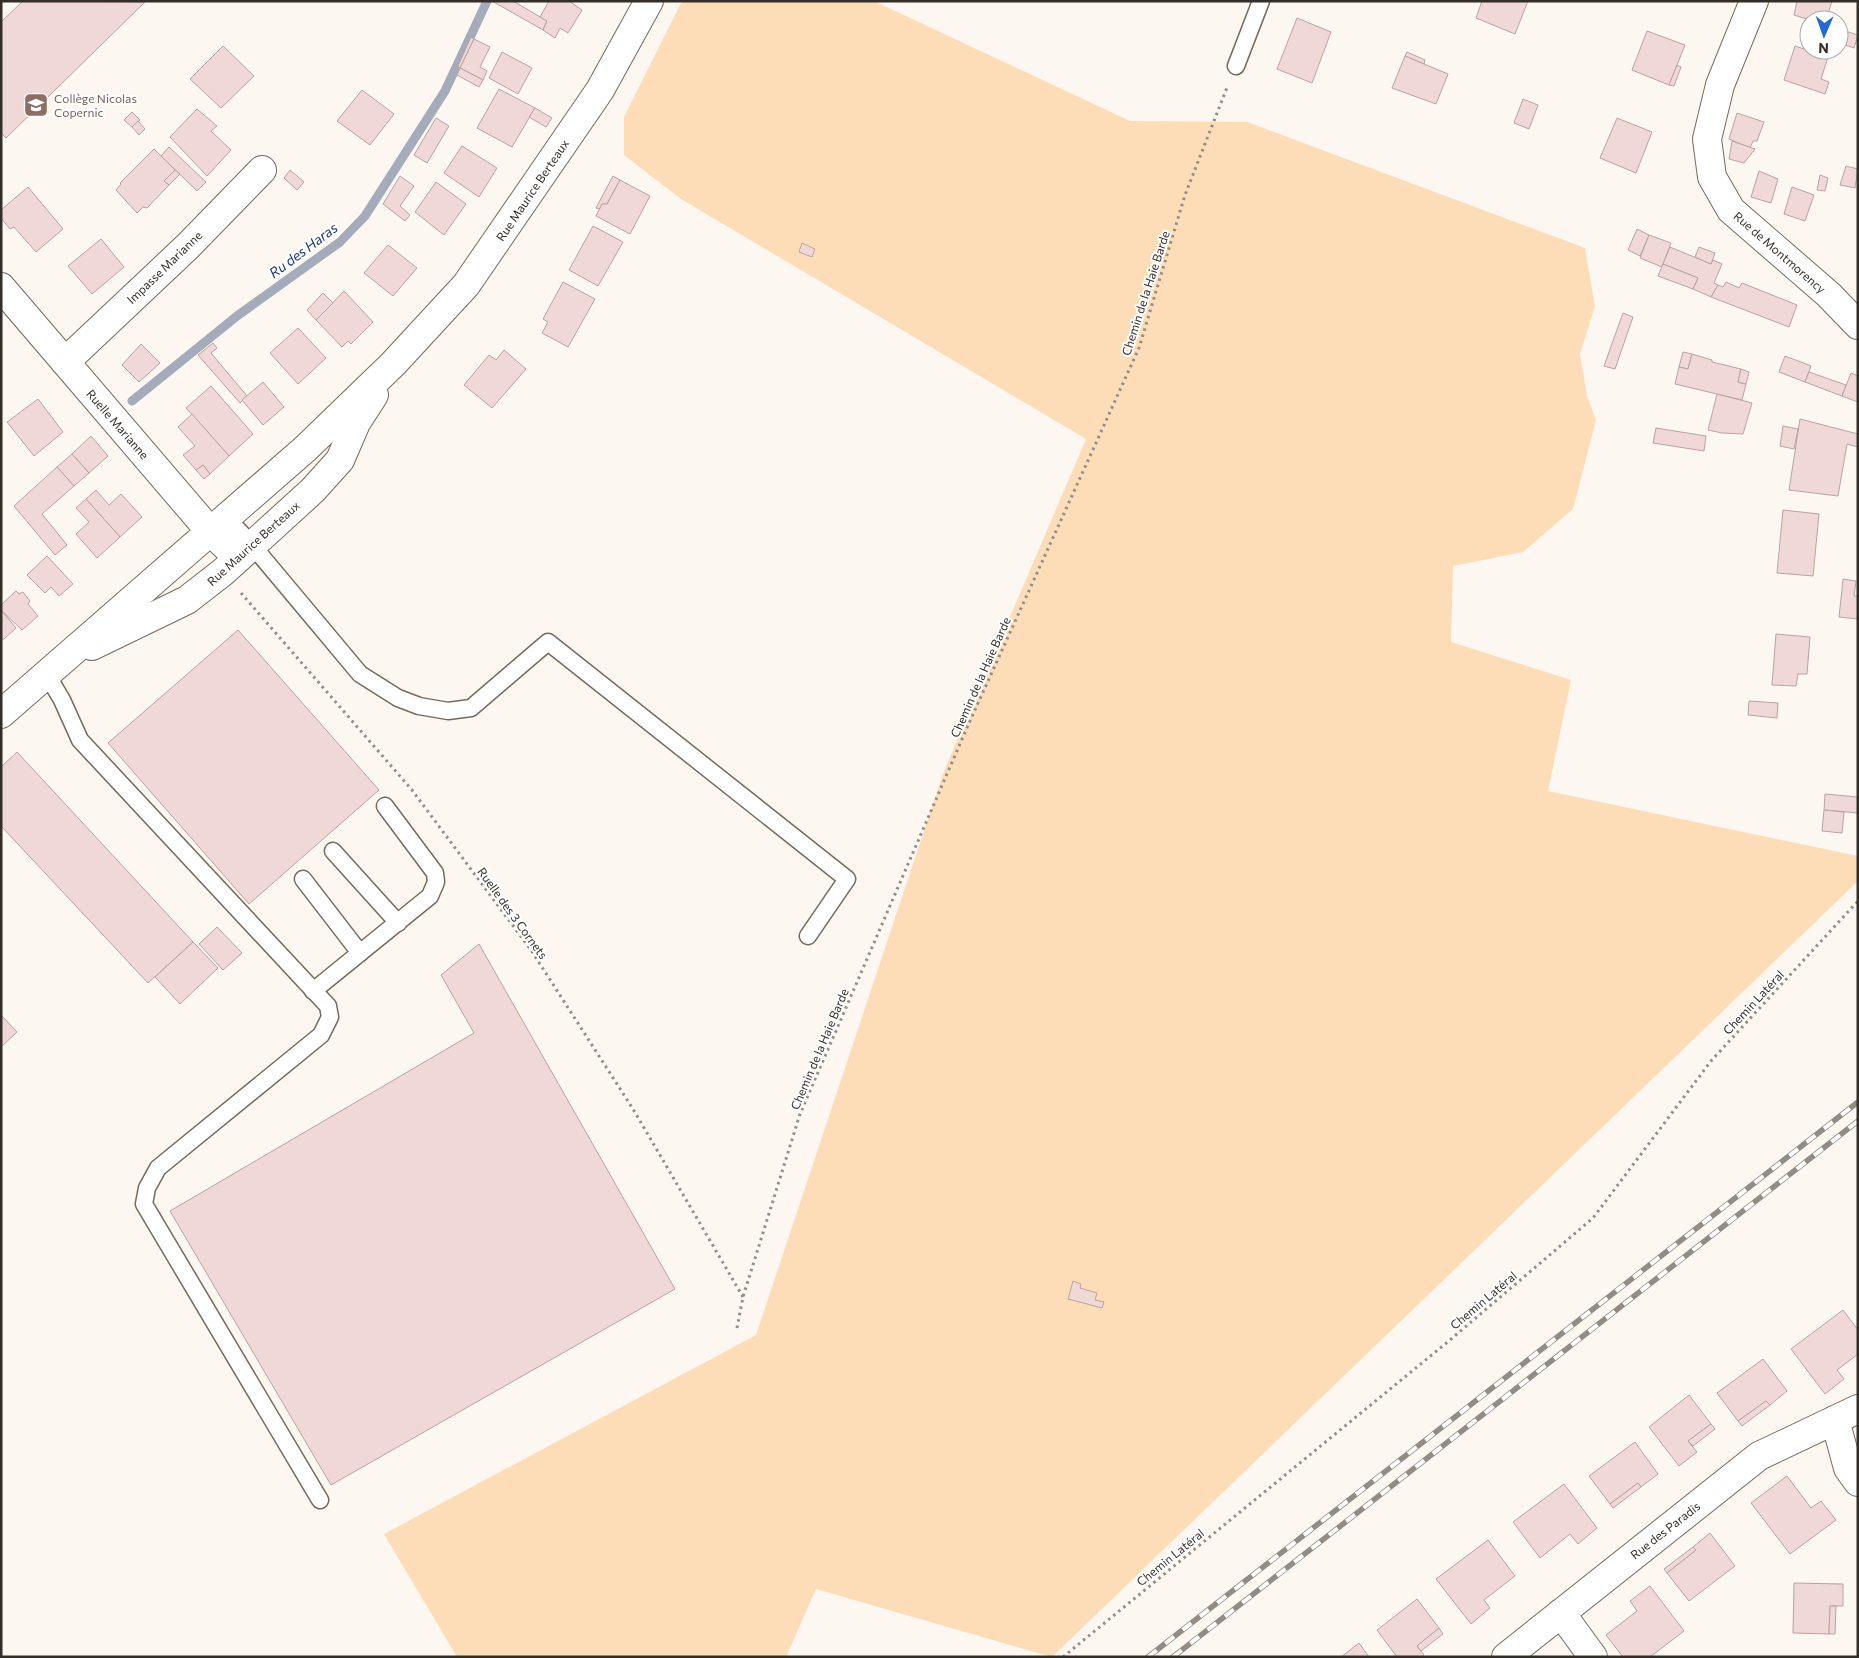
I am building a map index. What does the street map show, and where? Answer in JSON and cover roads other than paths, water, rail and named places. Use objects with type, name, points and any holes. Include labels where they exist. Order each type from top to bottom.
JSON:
[{"type":"street","name":"Rue Maurice Berteaux","points":[[1,714],[304,450],[393,364],[466,285],[600,90],[649,1]]},
{"type":"street","name":"Rue de Montmorency","points":[[1754,1],[1720,85],[1707,139],[1712,177],[1731,210],[1829,295],[1858,325]]},
{"type":"street","name":"Impasse Marianne","points":[[65,362],[188,246],[262,170]]},
{"type":"street","name":"Ruelle Marianne","points":[[1,287],[65,362],[218,524],[238,558]]},
{"type":"street","name":"Rue Maurice Berteaux","points":[[52,668],[187,600],[238,558],[312,490],[340,460],[356,423],[393,364]]},
{"type":"street","name":"Rue des Paradis","points":[[1506,1657],[1759,1456],[1846,1415],[1848,1468],[1858,1482]]},
{"type":"street","points":[[1561,1613],[1593,1657]]},
{"type":"lane","points":[[1236,66],[1261,1]]},
{"type":"lane","points":[[238,558],[360,674],[398,698],[418,706],[448,711],[471,708],[548,642],[847,879],[808,936]]},
{"type":"lane","points":[[52,668],[62,700],[80,740],[328,1006],[330,1017],[321,1035],[158,1168],[147,1188],[144,1204],[320,1500]]},
{"type":"lane","points":[[314,991],[430,896],[436,882],[435,873],[385,806]]},
{"type":"lane","points":[[333,851],[398,923]]},
{"type":"lane","points":[[303,879],[360,953]]},
{"type":"waterway","name":"Ru des Haras","points":[[132,401],[237,316],[340,242],[365,216],[445,91],[487,1]]},
{"type":"railway","points":[[1148,1657],[1858,1102]]},
{"type":"railway","points":[[1173,1657],[1858,1121]]},
{"type":"place","name":"Collège Nicolas Copernic","points":[[36,105]]}]
